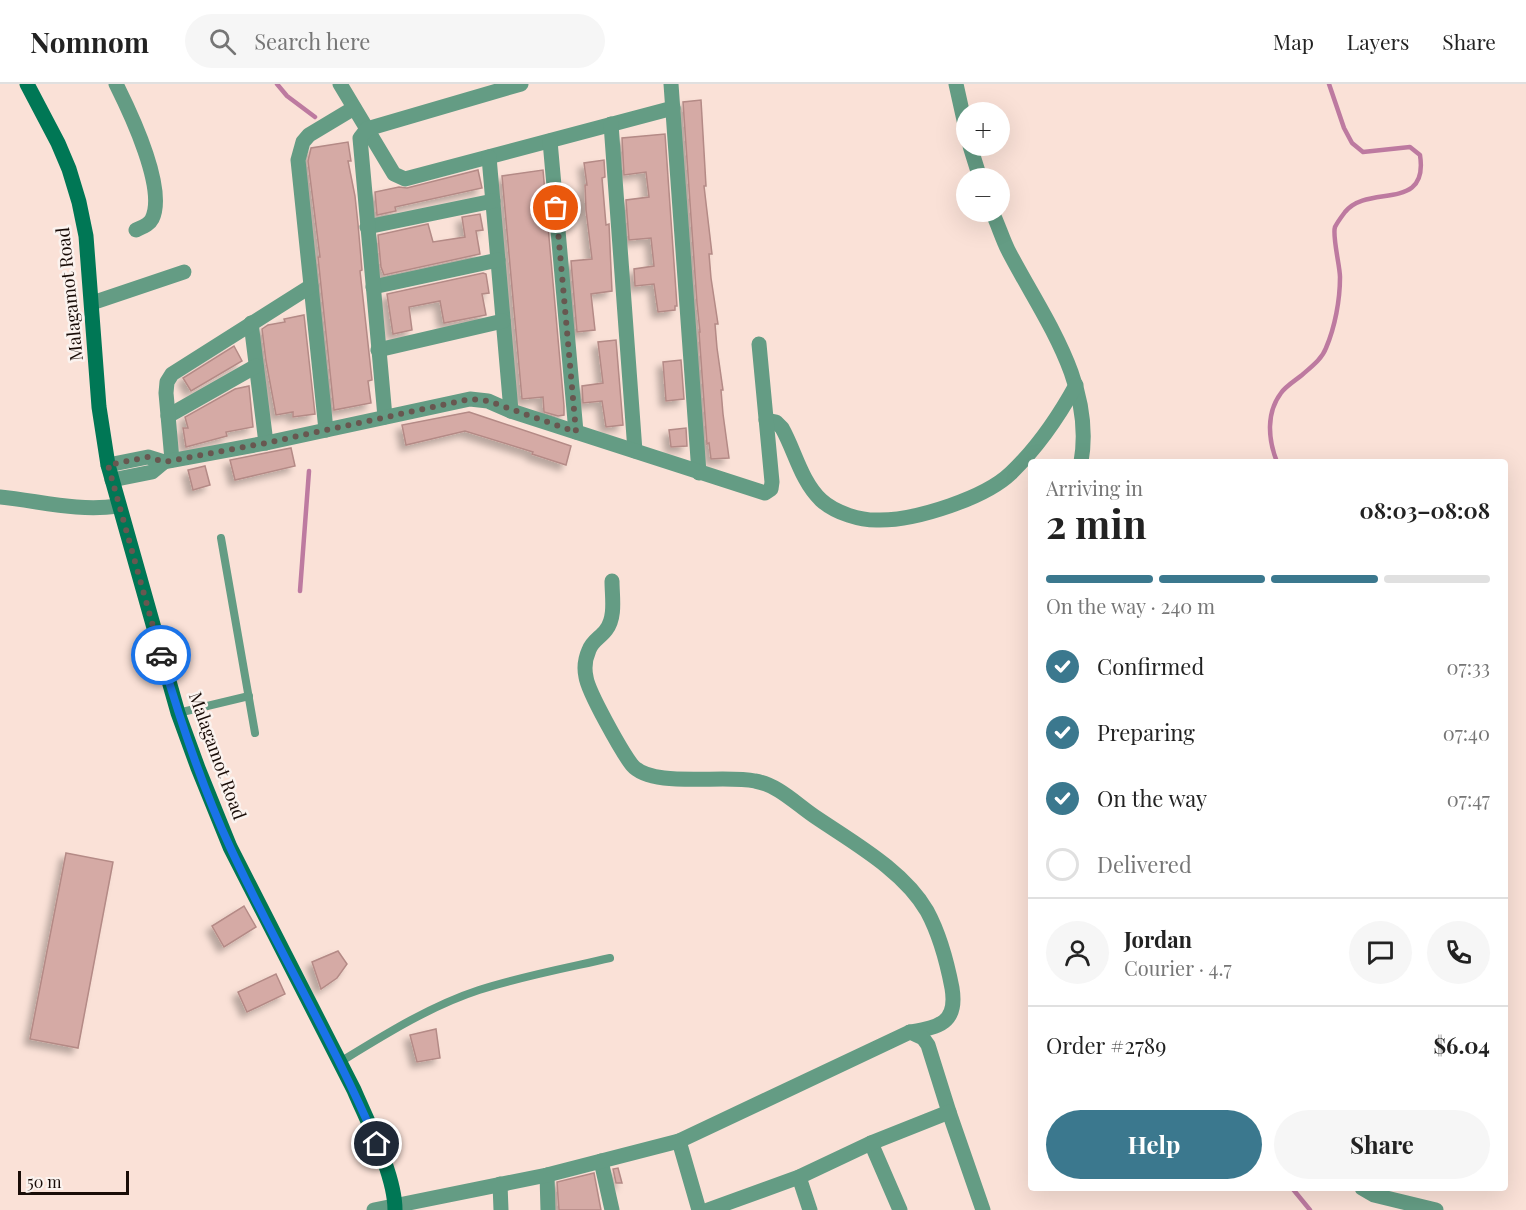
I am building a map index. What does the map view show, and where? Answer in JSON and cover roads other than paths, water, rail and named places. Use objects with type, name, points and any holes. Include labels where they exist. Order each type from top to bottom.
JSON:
[{"type":"street","name":"Malagamot Road","points":[[27,84],[58,142],[69,169],[86,236],[99,407],[110,473],[178,713],[230,846],[340,1062],[384,1160],[395,1207]]},
{"type":"street","points":[[116,84],[139,133],[154,190],[152,220],[136,230]]},
{"type":"street","points":[[340,84],[390,169],[399,178],[413,178],[673,108]]},
{"type":"street","points":[[384,417],[360,138],[367,129],[521,84]]},
{"type":"street","points":[[672,84],[699,473]]},
{"type":"street","points":[[956,84],[960,102]]},
{"type":"street","points":[[326,430],[298,171],[300,149],[309,135],[354,108]]},
{"type":"street","points":[[611,124],[635,451]]},
{"type":"street","points":[[550,141],[576,432]]},
{"type":"street","points":[[489,157],[511,411]]},
{"type":"street","points":[[367,227],[493,201]]},
{"type":"street","points":[[997,222],[1007,247],[1065,354],[1076,385],[1084,436],[1081,459]]},
{"type":"street","points":[[373,287],[498,260]]},
{"type":"street","points":[[92,303],[184,272]]},
{"type":"street","points":[[168,461],[166,393],[167,382],[172,374],[310,286]]},
{"type":"street","points":[[378,350],[503,321]]},
{"type":"street","points":[[251,323],[266,443]]},
{"type":"street","points":[[110,473],[152,472],[168,461],[266,443],[470,399],[488,401],[511,411],[761,493],[769,491],[772,482],[759,344]]},
{"type":"street","points":[[168,416],[256,366]]},
{"type":"street","points":[[766,420],[776,422],[782,428],[810,487],[822,501],[842,512],[862,518],[880,520],[901,518],[931,512],[992,488],[1011,473],[1052,424],[1076,385]]},
{"type":"street","points":[[0,497],[80,508],[98,509],[118,506]]},
{"type":"street","points":[[374,1210],[547,1175],[678,1141],[910,1032],[937,1027],[948,1018],[953,1008],[953,993],[948,967],[927,910],[911,890],[858,845],[773,787],[757,781],[731,777],[657,778],[645,775],[633,766],[586,679],[585,667],[590,647],[609,625],[612,612],[612,581]]},
{"type":"street","points":[[910,1032],[923,1038],[928,1045],[983,1210]]},
{"type":"street","points":[[708,1210],[798,1177],[871,1143],[949,1112]]},
{"type":"street","points":[[678,1141],[699,1210]]},
{"type":"street","points":[[871,1143],[900,1210]]},
{"type":"street","points":[[601,1161],[612,1210]]},
{"type":"street","points":[[547,1175],[548,1210]]},
{"type":"street","points":[[798,1177],[810,1210]]},
{"type":"street","points":[[500,1184],[501,1210]]},
{"type":"street","points":[[1367,1191],[1374,1195],[1436,1210]]},
{"type":"lane","points":[[222,538],[255,733]]},
{"type":"lane","points":[[178,713],[249,696]]},
{"type":"lane","points":[[340,1062],[393,1030],[478,990],[610,958]]},
{"type":"waterway","points":[[277,84],[287,96],[315,117]]},
{"type":"waterway","points":[[1276,459],[1270,435],[1271,418],[1276,401],[1286,388],[1322,356],[1334,322],[1340,277],[1335,227],[1345,212],[1355,204],[1406,191],[1415,184],[1420,173],[1420,155],[1410,147],[1363,152],[1352,143],[1344,128],[1329,84]]},
{"type":"waterway","points":[[300,591],[309,471]]},
{"type":"waterway","points":[[1294,1191],[1310,1210]]}]
